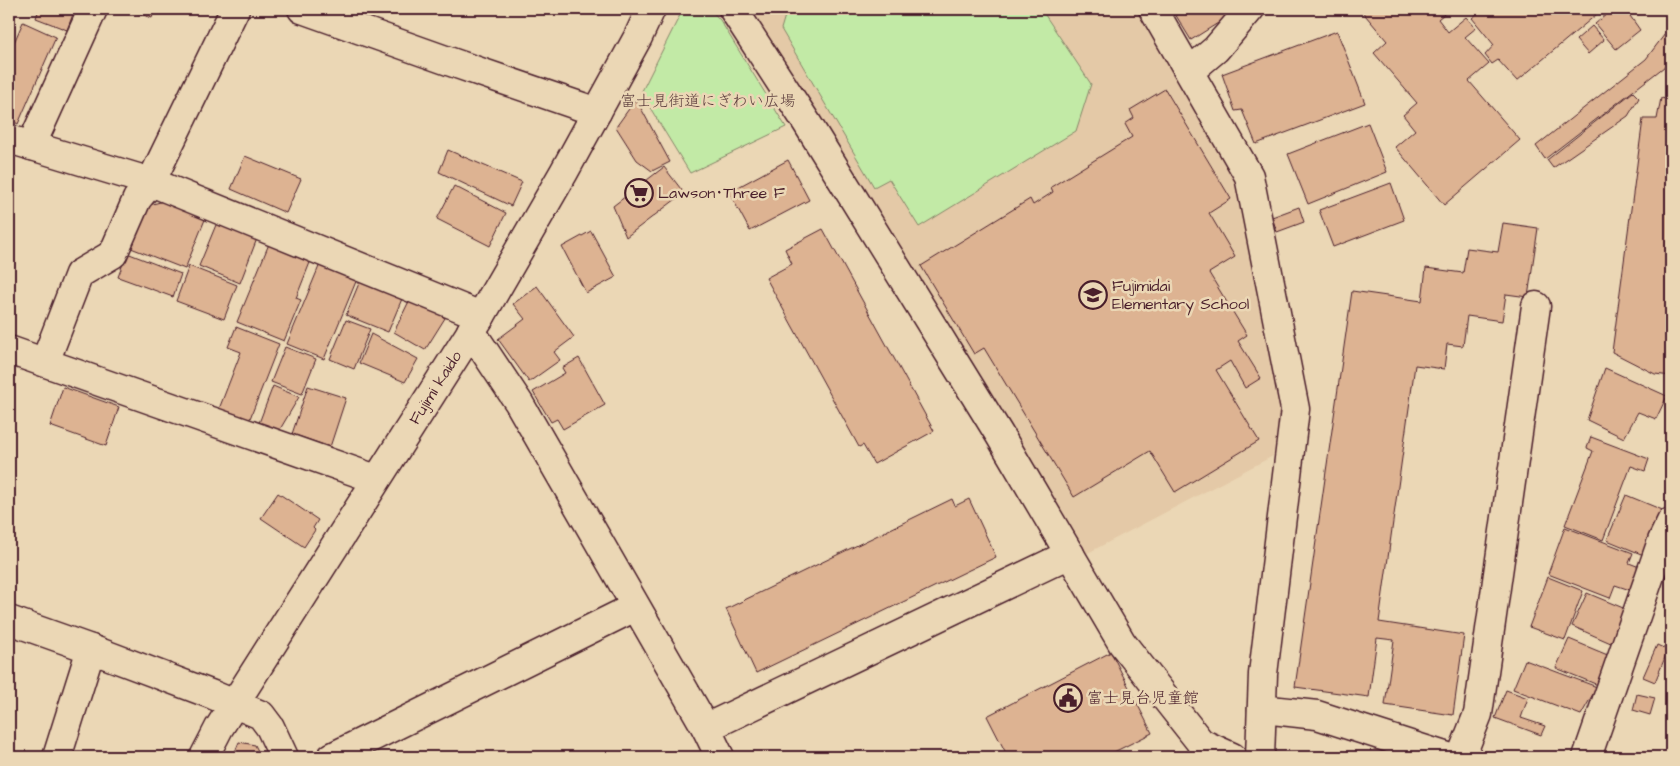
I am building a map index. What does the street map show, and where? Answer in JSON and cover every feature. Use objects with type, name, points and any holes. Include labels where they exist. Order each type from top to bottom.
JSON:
[{"type":"street","points":[[93,9],[20,142],[151,182],[476,323],[519,403],[706,728],[720,757]]},
{"type":"street","points":[[45,362],[79,274],[113,254],[137,199],[151,182],[236,9]]},
{"type":"street","points":[[302,9],[597,112]]},
{"type":"street","name":"Fujimi kaido","points":[[204,757],[219,728],[476,323],[564,172],[638,38],[651,9]]},
{"type":"street","points":[[733,9],[802,115],[999,434],[1122,643],[1201,743],[1232,757]]},
{"type":"street","points":[[1153,9],[1249,176],[1295,409],[1263,674],[1260,757]]},
{"type":"street","points":[[1190,72],[1216,49],[1250,9]]},
{"type":"street","points":[[1461,757],[1478,714],[1536,306]]},
{"type":"street","points":[[9,350],[376,479]]},
{"type":"street","points":[[1587,757],[1662,541],[1671,522]]},
{"type":"street","points":[[706,728],[1070,554]]},
{"type":"street","points":[[332,757],[635,607]]},
{"type":"street","points":[[9,620],[91,649],[261,715],[270,727],[284,757]]},
{"type":"street","points":[[57,757],[91,649]]},
{"type":"street","points":[[1262,709],[1318,714],[1448,757]]},
{"type":"shaded area","name":"Fujimidai Elementary School","points":[[750,9],[1135,9],[1240,180],[1281,410],[1273,456],[1084,555]]},
{"type":"green space","name":"富士見街道にぎわい広場","points":[[683,9],[710,9],[720,20],[786,127],[690,173],[641,93]]},
{"type":"green space","points":[[787,9],[1041,9],[1091,84],[1076,131],[919,227],[889,179],[874,187],[781,29]]},
{"type":"building","points":[[39,9],[75,9],[67,30],[36,18]]},
{"type":"building","points":[[126,9],[155,9],[152,18]]},
{"type":"building","points":[[1172,9],[1237,9],[1234,13],[1191,40]]},
{"type":"building","points":[[1360,9],[1450,9],[1438,19],[1448,32],[1466,17],[1476,28],[1465,37],[1489,64],[1469,81],[1520,140],[1444,205],[1395,147],[1415,130],[1403,115],[1417,103],[1374,53],[1387,41]]},
{"type":"building","points":[[1483,9],[1603,9],[1517,81],[1498,60],[1492,64],[1485,55],[1494,45],[1472,18]]},
{"type":"building","points":[[1613,9],[1632,9],[1628,13],[1640,30],[1616,49],[1595,24]]},
{"type":"building","points":[[23,22],[56,37],[18,124],[9,119],[9,54]]},
{"type":"building","points":[[1592,26],[1604,40],[1588,54],[1576,40]]},
{"type":"building","points":[[1671,26],[1671,55],[1664,67],[1545,159],[1536,146],[1646,59]]},
{"type":"building","points":[[1337,31],[1365,103],[1256,144],[1242,110],[1235,111],[1222,74]]},
{"type":"building","points":[[1165,89],[1231,199],[1209,213],[1235,257],[1209,273],[1247,335],[1238,341],[1261,378],[1245,388],[1230,361],[1216,370],[1259,441],[1175,492],[1150,451],[1074,497],[984,348],[974,354],[921,266],[1030,199],[1033,205],[1053,192],[1051,187],[1132,137],[1125,124],[1134,118],[1130,110]]},
{"type":"building","points":[[1633,92],[1639,98],[1628,116],[1553,168],[1547,160]]},
{"type":"building","points":[[1661,98],[1671,100],[1671,376],[1655,374],[1612,352],[1643,119],[1657,119]]},
{"type":"building","points":[[636,99],[670,162],[652,171],[637,160],[616,127]]},
{"type":"building","points":[[1368,123],[1387,172],[1308,204],[1288,154]]},
{"type":"building","points":[[448,150],[522,182],[511,206],[439,172]]},
{"type":"building","points":[[245,156],[301,179],[286,213],[231,189]]},
{"type":"building","points":[[788,160],[809,200],[750,231],[729,192]]},
{"type":"building","points":[[664,167],[684,193],[626,237],[613,206]]},
{"type":"building","points":[[1391,183],[1404,220],[1333,247],[1319,210]]},
{"type":"building","points":[[454,186],[506,213],[490,246],[437,219]]},
{"type":"building","points":[[164,201],[206,217],[185,269],[131,248],[149,205]]},
{"type":"building","points":[[1299,207],[1304,222],[1277,232],[1272,217]]},
{"type":"building","points":[[218,220],[258,236],[240,283],[199,266]]},
{"type":"building","points":[[1503,223],[1538,228],[1528,297],[1506,294],[1502,321],[1467,316],[1463,346],[1447,344],[1444,369],[1415,365],[1379,622],[1464,635],[1453,715],[1385,705],[1394,640],[1377,638],[1369,697],[1295,687],[1352,291],[1422,301],[1426,268],[1463,273],[1467,248],[1498,252]]},
{"type":"building","points":[[823,229],[934,431],[874,464],[863,445],[859,447],[766,278],[792,264],[785,249]]},
{"type":"building","points":[[591,231],[616,277],[586,293],[562,247]]},
{"type":"building","points":[[271,239],[313,255],[296,298],[301,300],[284,341],[237,322]]},
{"type":"building","points":[[127,253],[181,274],[173,297],[118,277]]},
{"type":"building","points":[[320,264],[357,279],[324,359],[287,344]]},
{"type":"building","points":[[189,266],[237,285],[224,319],[176,301]]},
{"type":"building","points":[[362,276],[404,294],[388,332],[346,315]]},
{"type":"building","points":[[537,286],[574,337],[554,352],[560,360],[529,382],[498,339],[525,319],[513,304]]},
{"type":"building","points":[[411,297],[445,318],[425,350],[394,332]]},
{"type":"building","points":[[346,320],[370,329],[354,369],[330,359]]},
{"type":"building","points":[[236,327],[279,344],[249,421],[219,409],[241,352],[228,347]]},
{"type":"building","points":[[371,334],[418,359],[405,382],[359,363]]},
{"type":"building","points":[[285,347],[316,359],[302,394],[271,382]]},
{"type":"building","points":[[579,358],[605,405],[563,429],[557,419],[551,422],[533,392],[565,373],[562,368]]},
{"type":"building","points":[[1605,368],[1667,396],[1656,419],[1638,412],[1624,438],[1587,420]]},
{"type":"building","points":[[273,386],[299,397],[279,431],[259,423]]},
{"type":"building","points":[[308,386],[346,398],[330,447],[292,434]]},
{"type":"building","points":[[63,387],[119,407],[106,446],[50,426]]},
{"type":"building","points":[[1591,437],[1649,459],[1645,471],[1631,466],[1603,540],[1565,525],[1593,451],[1587,448]]},
{"type":"building","points":[[278,493],[318,520],[313,528],[315,530],[304,547],[261,518]]},
{"type":"building","points":[[1626,495],[1665,511],[1646,556],[1607,540]]},
{"type":"building","points":[[952,499],[955,506],[969,499],[996,557],[756,673],[726,609]]},
{"type":"building","points":[[1565,527],[1633,553],[1629,563],[1642,568],[1633,591],[1615,585],[1610,598],[1548,574]]},
{"type":"building","points":[[1548,577],[1583,591],[1565,640],[1529,627]]},
{"type":"building","points":[[1587,593],[1628,610],[1613,644],[1572,626]]},
{"type":"building","points":[[1569,639],[1610,656],[1598,685],[1556,668]]},
{"type":"building","points":[[1657,645],[1668,650],[1655,682],[1643,677]]},
{"type":"building","points":[[1111,652],[1152,733],[1104,757],[1008,757],[987,716]]},
{"type":"building","points":[[1525,660],[1597,687],[1581,715],[1513,689]]},
{"type":"building","points":[[1506,690],[1528,698],[1521,718],[1545,726],[1541,735],[1495,718]]},
{"type":"building","points":[[1637,694],[1655,698],[1650,715],[1633,710]]},
{"type":"building","points":[[239,742],[255,745],[261,757],[233,757]]},
{"type":"place","name":"Lawson･Three F","points":[[639,193]]},
{"type":"place","name":"Fujimidai Elementary School","points":[[1093,295]]},
{"type":"place","name":"富士見台児童館","points":[[1068,698]]}]
